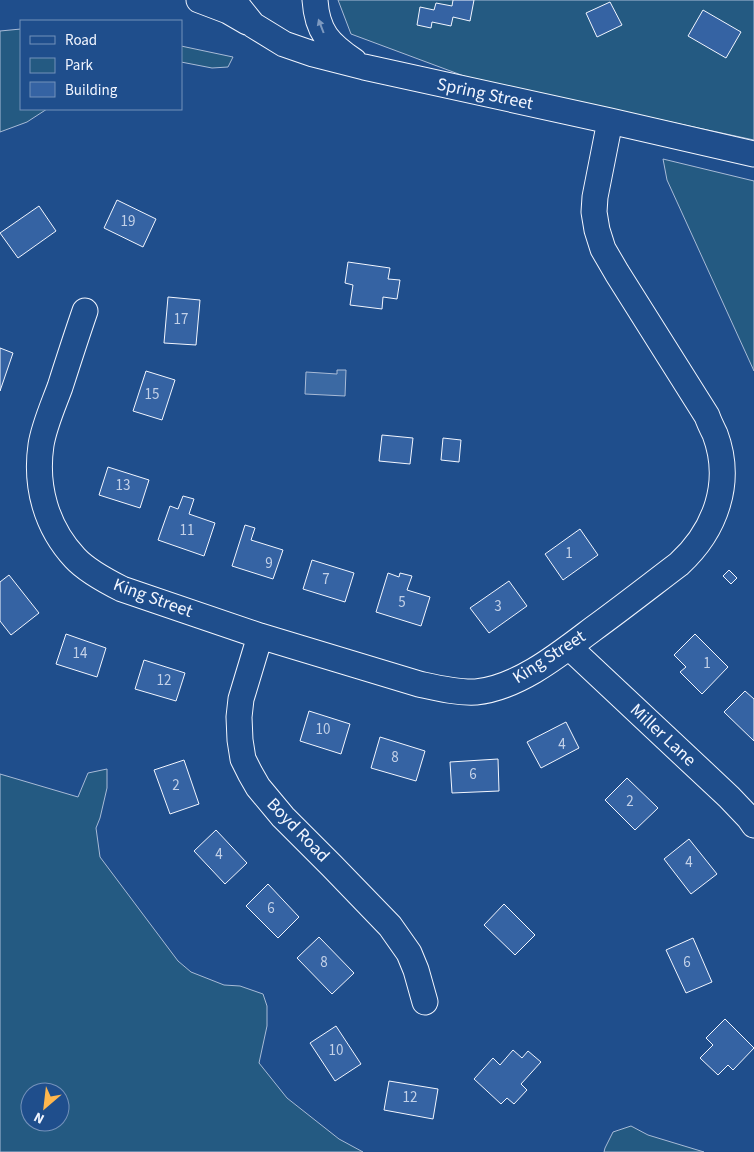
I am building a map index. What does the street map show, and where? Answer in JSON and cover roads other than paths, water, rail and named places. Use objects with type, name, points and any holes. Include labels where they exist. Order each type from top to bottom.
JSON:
[{"type":"street","points":[[200,0],[228,11],[253,25]]},
{"type":"street","name":"Spring Street","points":[[233,0],[253,25],[284,44],[313,54],[364,68],[754,154]]},
{"type":"street","points":[[315,0],[319,23],[326,38],[336,49],[364,68]]},
{"type":"street","name":"King Street","points":[[85,311],[42,444],[40,465],[40,482],[49,518],[59,537],[76,559],[106,581],[122,589],[260,636],[434,688],[476,692],[497,688],[524,676],[569,647],[672,570],[689,555],[700,542],[712,522],[722,488],[720,455],[715,434],[706,416],[603,249],[596,230],[595,197],[610,121]]},
{"type":"street","name":"Boyd Road","points":[[260,636],[241,700],[239,717],[240,740],[246,766],[258,787],[283,817],[390,926],[409,953],[425,1002]]},
{"type":"street","name":"Miller Lane","points":[[569,647],[734,802],[754,825]]}]
